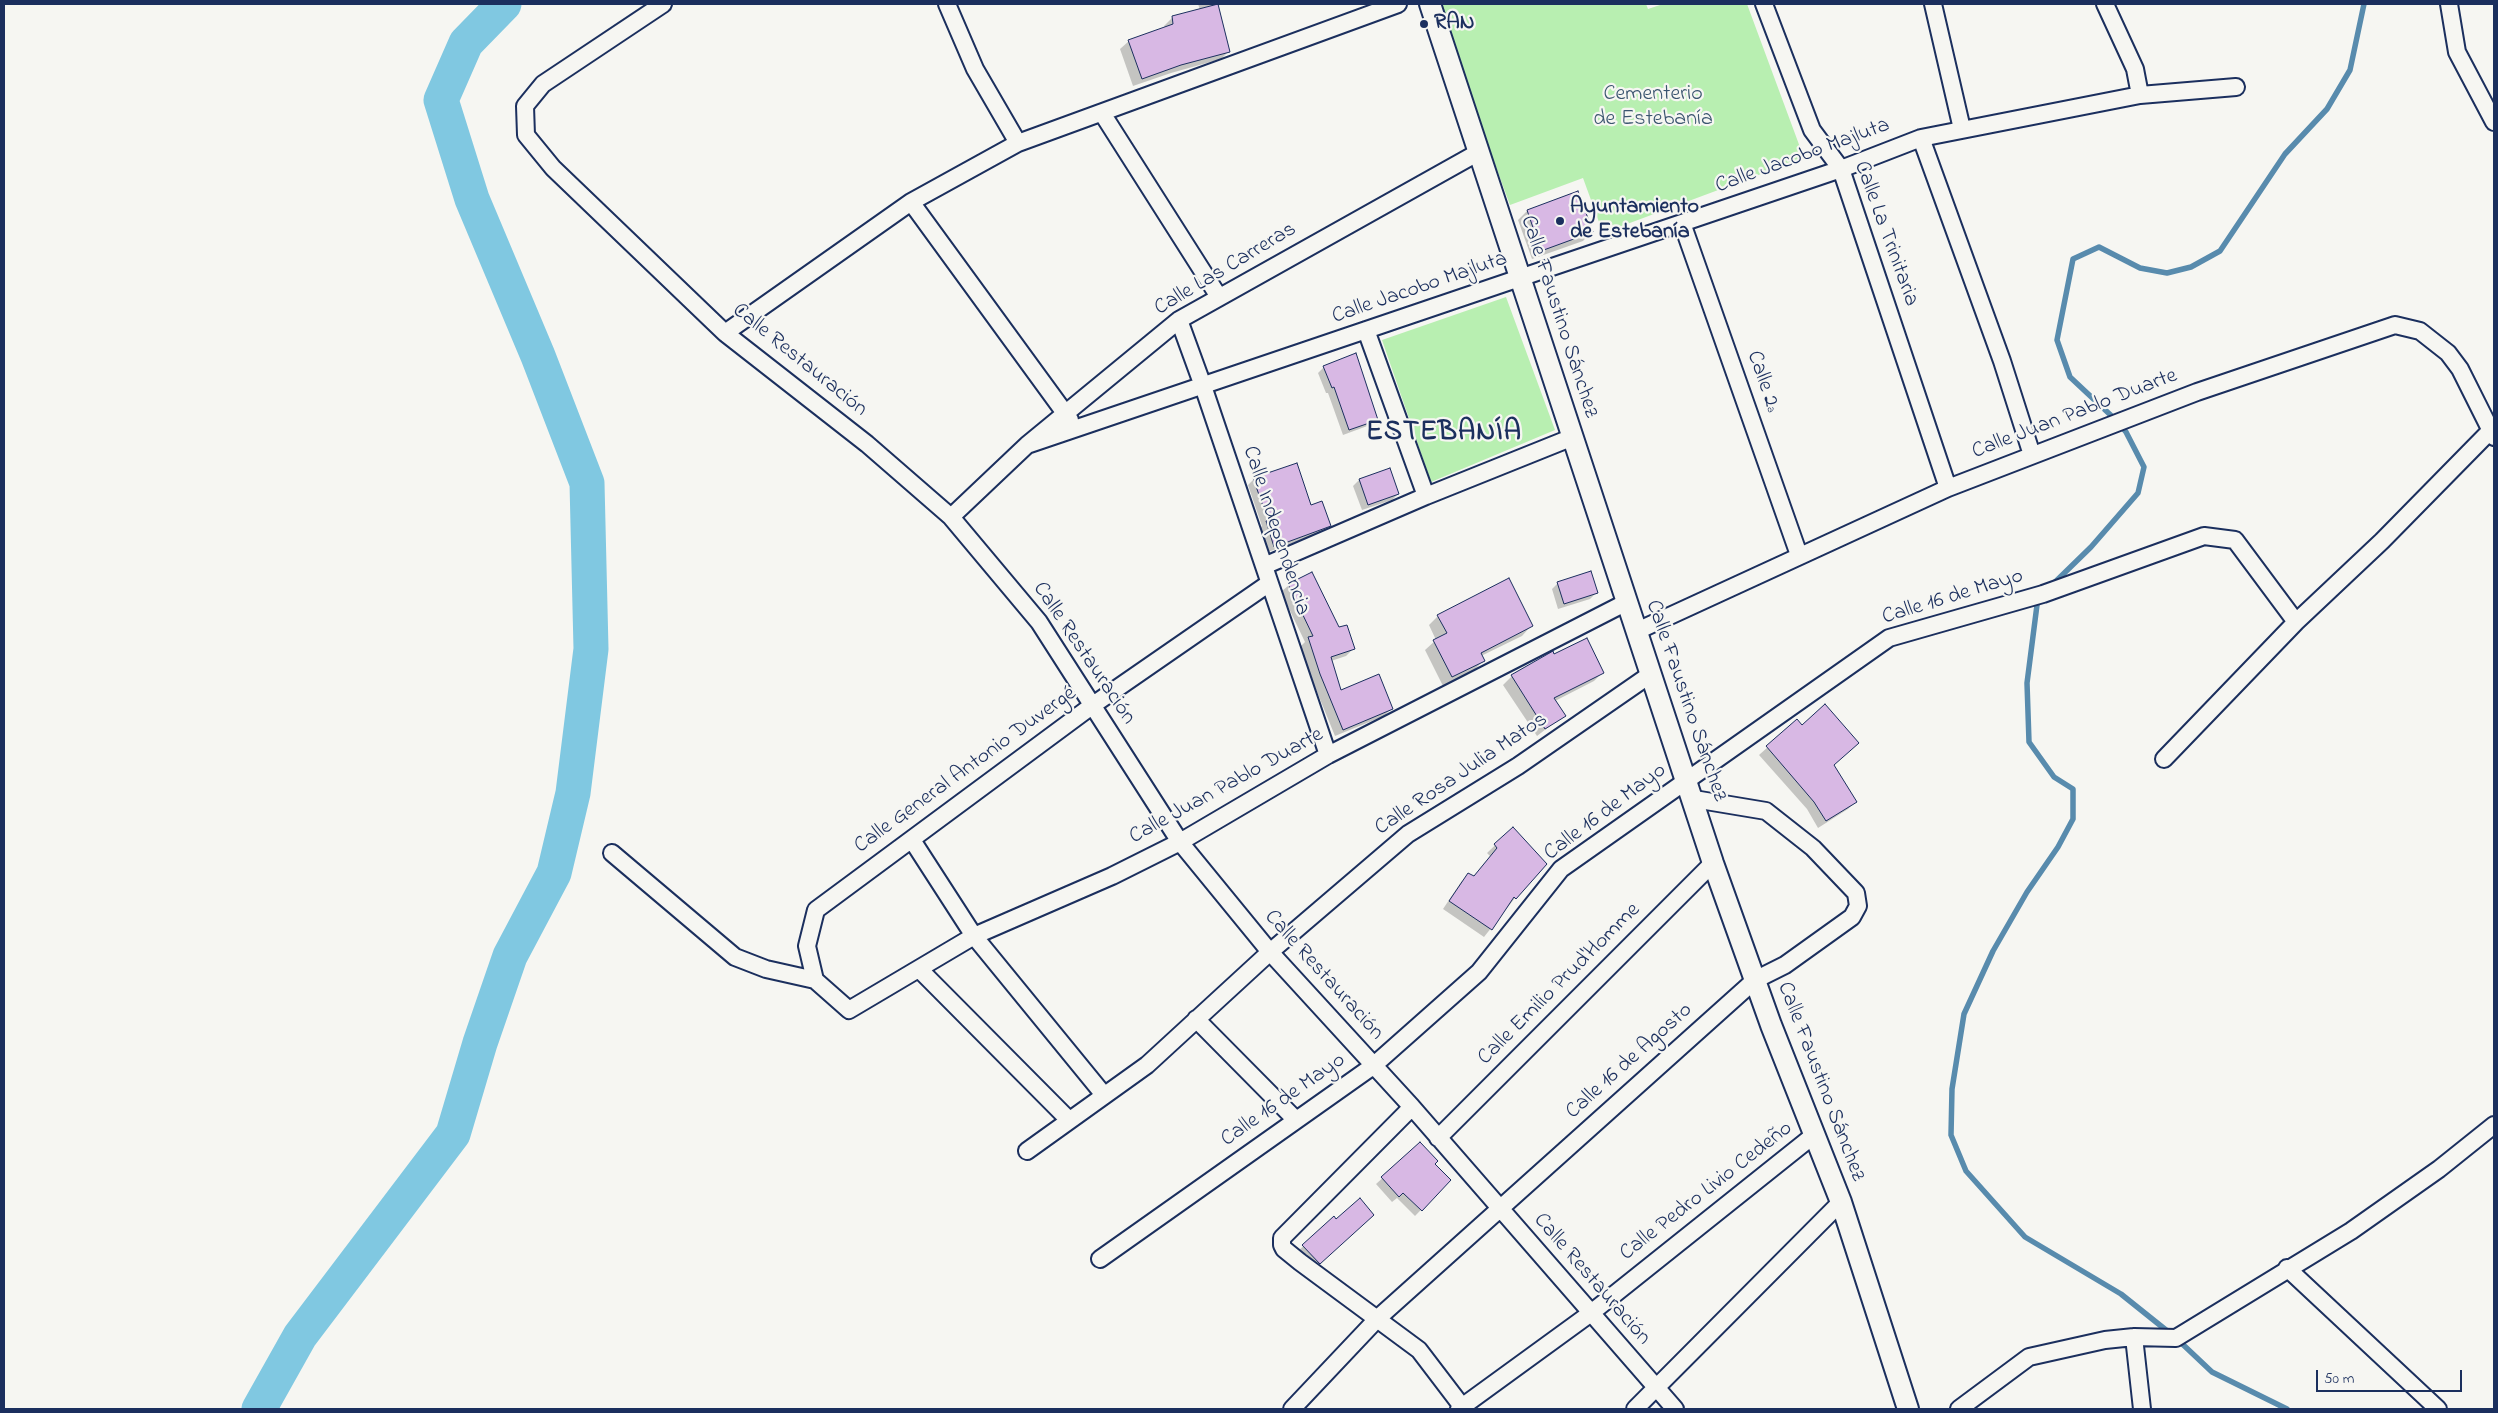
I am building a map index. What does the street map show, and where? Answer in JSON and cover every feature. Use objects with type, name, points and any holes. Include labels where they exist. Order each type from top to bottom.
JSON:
[{"type":"street","name":"Calle Restauración","points":[[663,4],[543,84],[526,106],[526,135],[553,168],[725,333],[867,444],[951,517],[1039,622],[1180,842],[1270,952],[1412,1107],[1675,1409]]},
{"type":"street","points":[[947,4],[975,69],[1018,143]]},
{"type":"street","points":[[725,333],[912,202],[1018,143],[1398,4]]},
{"type":"street","name":"Calle Faustino Sánchez","points":[[1430,4],[1636,631],[1691,790],[1713,863],[1771,1025],[1841,1202],[1904,1407]]},
{"type":"street","name":"Calle La Trinitaria","points":[[1764,4],[1812,130],[1841,169],[1948,488]]},
{"type":"street","points":[[1933,4],[1962,129]]},
{"type":"street","points":[[2105,4],[2135,69],[2140,95]]},
{"type":"street","points":[[2449,4],[2457,52],[2494,122]]},
{"type":"street","name":"Calle Jacobo Majluta","points":[[1027,445],[1682,224],[1841,169],[1921,138],[2140,95],[2236,87]]},
{"type":"street","points":[[1102,112],[1219,297]]},
{"type":"street","points":[[1921,138],[2002,361],[2032,455]]},
{"type":"street","name":"Calle Las Carreras","points":[[951,517],[1027,445],[1179,320],[1479,152]]},
{"type":"street","points":[[912,202],[1076,428]]},
{"type":"street","name":"Calle 2ª","points":[[1682,224],[1799,555]]},
{"type":"street","name":"Calle Independencia","points":[[1179,320],[1328,755]]},
{"type":"street","name":"Calle Juan Pablo Duarte","points":[[1636,631],[1948,488],[2197,392],[2395,325],[2420,331],[2448,354],[2460,370],[2493,432]]},
{"type":"street","points":[[1366,330],[1426,496]]},
{"type":"street","points":[[2164,759],[2296,622],[2493,432]]},
{"type":"street","points":[[1264,566],[1426,496],[1573,437]]},
{"type":"street","name":"Calle 16 de Mayo","points":[[1100,1260],[1373,1066],[1478,972],[1561,869],[1691,790],[1889,638],[2043,594],[2204,536],[2236,540],[2296,622]]},
{"type":"street","name":"Calle General Antonio Duvergé","points":[[815,980],[807,946],[816,910],[1092,706],[1268,584]]},
{"type":"street","name":"Calle Juan Pablo Duarte","points":[[815,980],[849,1010],[974,936],[1112,876],[1180,842],[1328,755],[1627,602]]},
{"type":"street","name":"Calle Rosa Julia Matos","points":[[1027,1151],[1147,1065],[1270,952],[1408,834],[1518,766],[1651,674]]},
{"type":"street","name":"Calle 16 de Agosto","points":[[1292,1409],[1378,1318],[1755,980],[1785,965],[1852,917],[1858,906],[1856,892],[1813,848],[1766,811],[1691,790]]},
{"type":"street","points":[[912,840],[974,936],[1104,1095]]},
{"type":"street","points":[[612,853],[735,957],[766,969],[815,980]]},
{"type":"street","name":"Calle Emilio Prud'Homme","points":[[1438,1138],[1713,863]]},
{"type":"street","points":[[919,969],[1069,1120]]},
{"type":"street","points":[[1196,1020],[1296,1120]]},
{"type":"street","points":[[1412,1107],[1282,1238],[1284,1249],[1419,1350],[1462,1408]]},
{"type":"street","points":[[1959,1409],[2028,1357],[2105,1340],[2134,1337],[2176,1338],[2359,1225],[2439,1169],[2494,1125]]},
{"type":"street","name":"Calle Pedro Livio Cedeño","points":[[1462,1408],[1591,1313],[1814,1135]]},
{"type":"street","points":[[1635,1409],[1841,1202]]},
{"type":"street","points":[[2287,1268],[2438,1409]]},
{"type":"street","points":[[2134,1337],[2142,1409]]},
{"type":"green space","name":"Cementerio de Estebanía","points":[[1436,4],[1646,4],[1648,9],[1663,4],[1747,4],[1804,158],[1603,233],[1583,178],[1510,205]]},
{"type":"green space","points":[[1506,297],[1555,430],[1431,482],[1382,340]]},
{"type":"building","points":[[1218,4],[1230,52],[1181,65],[1142,79],[1128,40],[1173,24],[1172,16]]},
{"type":"building","name":"Ayuntamiento de Estebanía","points":[[1578,191],[1593,232],[1541,251],[1527,210]]},
{"type":"building","points":[[1356,353],[1378,420],[1349,430],[1334,387],[1332,388],[1323,366]]},
{"type":"building","points":[[1297,463],[1311,505],[1322,501],[1331,526],[1274,547],[1266,521],[1268,520],[1253,478]]},
{"type":"building","points":[[1390,468],[1399,494],[1368,505],[1359,479]]},
{"type":"building","points":[[1591,571],[1598,593],[1564,604],[1557,582]]},
{"type":"building","points":[[1312,572],[1339,627],[1347,625],[1355,649],[1331,657],[1341,690],[1379,674],[1393,709],[1343,730],[1320,674],[1308,637],[1313,636],[1288,584]]},
{"type":"building","points":[[1509,578],[1533,626],[1481,653],[1485,661],[1452,677],[1433,640],[1447,633],[1437,615]]},
{"type":"building","points":[[1587,638],[1604,673],[1554,698],[1566,716],[1545,729],[1511,675],[1553,651],[1554,654]]},
{"type":"building","points":[[1825,704],[1859,743],[1834,765],[1857,802],[1826,821],[1814,802],[1766,746],[1797,719],[1802,725]]},
{"type":"building","points":[[1513,827],[1547,864],[1516,899],[1514,897],[1492,930],[1449,901],[1468,873],[1474,876],[1497,848],[1494,844]]},
{"type":"building","points":[[1420,1142],[1438,1161],[1435,1164],[1451,1180],[1422,1211],[1403,1193],[1399,1197],[1381,1177]]},
{"type":"building","points":[[1360,1198],[1374,1215],[1320,1264],[1302,1245],[1334,1216],[1336,1219]]},
{"type":"waterway","points":[[259,1409],[300,1336],[453,1134],[480,1043],[510,956],[554,873],[573,793],[591,649],[587,483],[538,356],[472,199],[441,100],[466,43],[504,4]]},
{"type":"waterway","points":[[2051,586],[2091,547],[2138,493],[2144,467],[2126,432],[2118,422],[2070,377],[2057,340],[2073,259],[2099,247],[2140,268],[2167,273],[2191,267],[2220,251],[2285,154],[2327,109],[2350,70],[2364,4]]},
{"type":"waterway","points":[[2040,598],[2037,605],[2027,683],[2029,742],[2054,777],[2073,789],[2073,819],[2058,847],[2027,892],[1993,951],[1964,1014],[1952,1089],[1951,1135],[1966,1171],[2025,1237],[2121,1294],[2176,1338],[2212,1372],[2287,1409]]},
{"type":"place","name":"RAN","points":[[1424,24]]},
{"type":"place","name":"Ayuntamiento de Estebanía","points":[[1560,221]]},
{"type":"district","name":"ESTEBANÍA","points":[[1444,434]]}]
